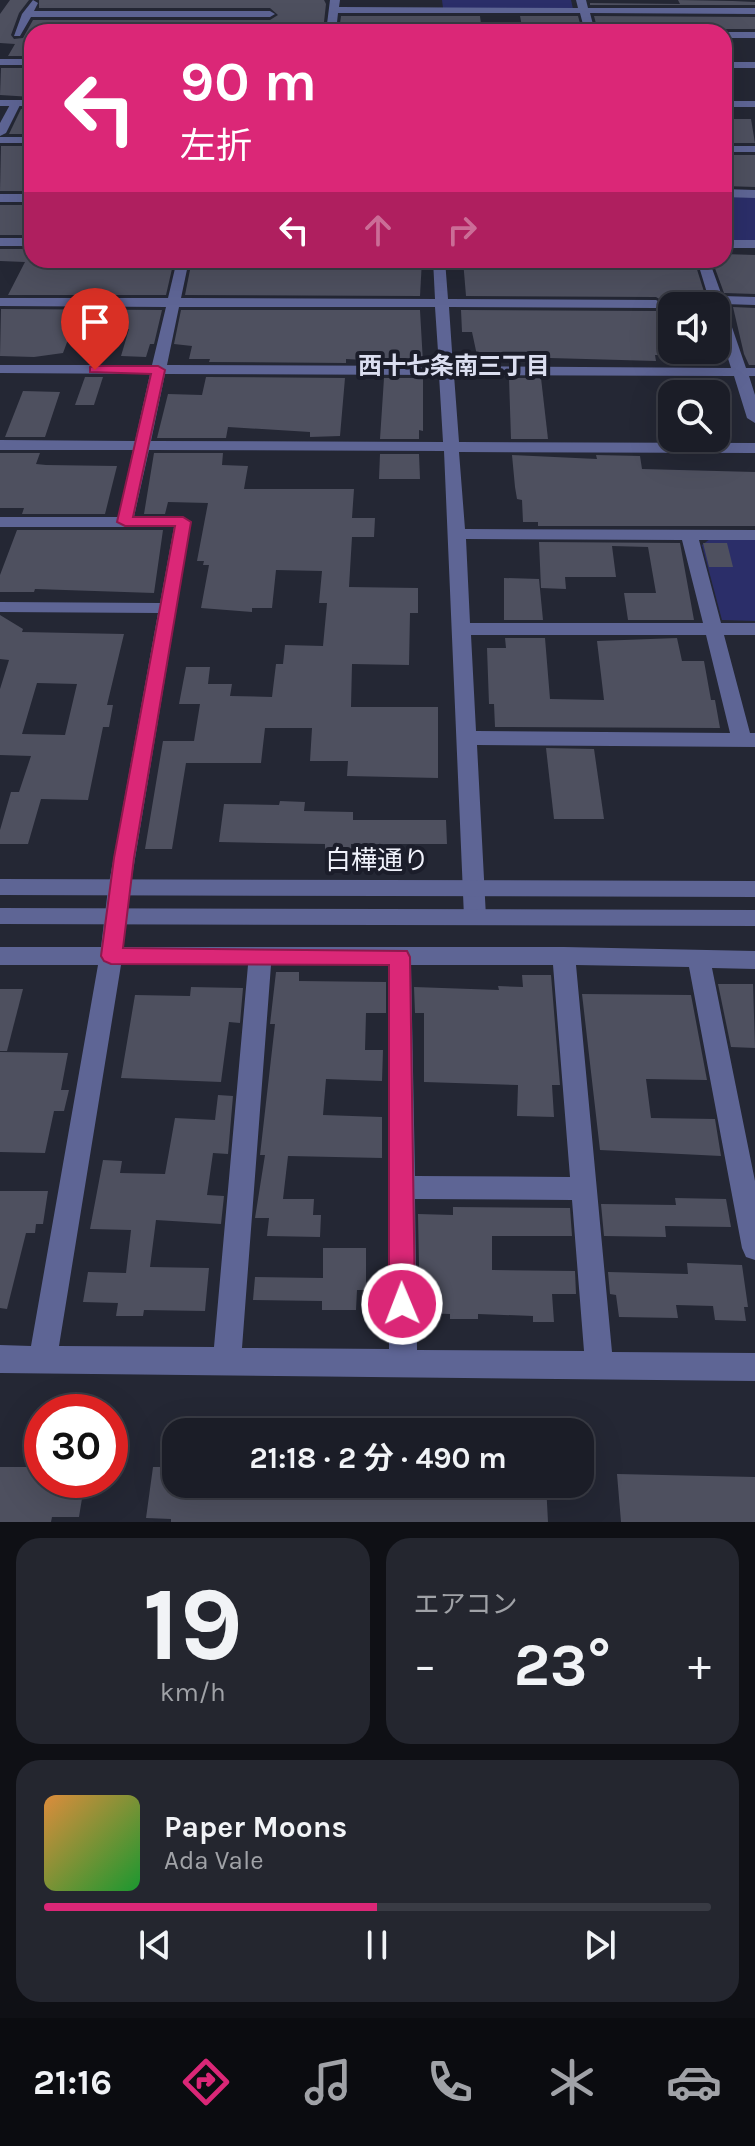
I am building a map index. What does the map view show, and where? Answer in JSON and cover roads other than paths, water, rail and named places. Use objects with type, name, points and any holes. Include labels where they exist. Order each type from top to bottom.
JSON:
[{"type":"street","points":[[24,34],[13,34],[35,0]]},
{"type":"street","points":[[27,14],[269,19],[272,0]]},
{"type":"street","points":[[334,5],[582,5],[755,11]]},
{"type":"street","points":[[732,35],[755,35]]},
{"type":"street","points":[[0,62],[24,62]]},
{"type":"street","points":[[732,65],[755,65]]},
{"type":"street","points":[[0,103],[24,103]]},
{"type":"street","points":[[0,133],[16,103]]},
{"type":"street","points":[[732,104],[755,104]]},
{"type":"street","points":[[0,140],[24,140]]},
{"type":"street","points":[[732,148],[755,149]]},
{"type":"street","points":[[732,193],[755,194]]},
{"type":"street","points":[[0,198],[24,198]]},
{"type":"street","points":[[0,242],[24,242]]},
{"type":"street","points":[[732,244],[755,244]]},
{"type":"street","points":[[125,522],[181,268]]},
{"type":"street","points":[[439,268],[457,534],[475,917]]},
{"type":"street","points":[[706,268],[713,292]]},
{"type":"street","points":[[730,300],[755,301]]},
{"type":"street","points":[[0,302],[656,304]]},
{"type":"street","points":[[730,333],[747,372],[755,418]]},
{"type":"street","points":[[0,369],[747,372]]},
{"type":"street","points":[[0,445],[755,448]]},
{"type":"street","points":[[0,522],[183,522],[119,889],[111,956],[43,1360]]},
{"type":"street","points":[[457,534],[755,535]]},
{"type":"street","points":[[467,738],[748,740],[712,629],[689,535]]},
{"type":"street","points":[[0,607],[170,608]]},
{"type":"street","points":[[460,629],[755,629]]},
{"type":"street","name":"白樺通り","points":[[0,887],[755,889]]},
{"type":"street","points":[[0,916],[755,918]]},
{"type":"street","points":[[227,1362],[260,955]]},
{"type":"street","points":[[0,956],[564,956],[755,960]]},
{"type":"street","points":[[564,956],[599,1365]]},
{"type":"street","points":[[400,957],[403,1363]]},
{"type":"street","points":[[699,959],[755,1248]]},
{"type":"street","points":[[400,1187],[582,1189]]},
{"type":"street","points":[[0,1359],[755,1367]]},
{"type":"district","name":"西十七条南三丁目","points":[[454,366]]}]
